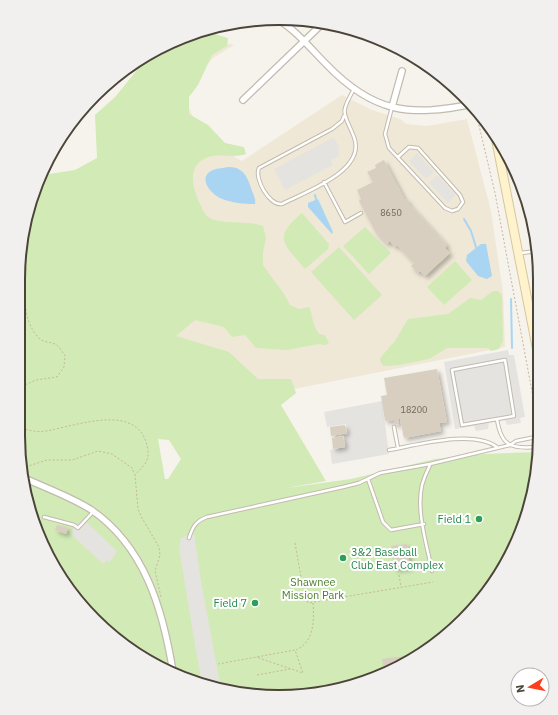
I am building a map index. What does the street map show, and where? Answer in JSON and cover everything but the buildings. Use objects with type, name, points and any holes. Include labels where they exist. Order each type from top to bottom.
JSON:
[{"type":"main road","points":[[498,151],[533,329]]},
{"type":"street","points":[[285,25],[305,42],[338,77],[354,89],[379,103],[392,107],[427,112],[464,105]]},
{"type":"street","points":[[243,100],[318,28]]},
{"type":"street","points":[[392,107],[402,71]]},
{"type":"street","points":[[29,480],[73,500],[93,512],[115,530],[128,545],[148,577],[163,625],[172,666]]},
{"type":"lane","points":[[344,116],[336,126],[263,164],[257,171],[258,178],[270,200],[278,204],[345,170],[354,155],[354,138],[344,116],[345,104],[354,89]]},
{"type":"lane","points":[[392,107],[386,139],[389,148],[445,208],[452,211],[462,206],[463,202],[460,194],[418,148],[409,147],[398,157]]},
{"type":"lane","points":[[324,182],[345,222],[361,213]]},
{"type":"lane","points":[[518,254],[531,252]]},
{"type":"lane","points":[[505,360],[514,416],[497,419],[462,425],[452,370],[505,360]]},
{"type":"lane","points":[[497,419],[500,432],[510,445],[517,448],[532,446]]},
{"type":"lane","points":[[394,427],[398,448]]},
{"type":"lane","points":[[388,450],[456,438],[492,443],[498,448]]},
{"type":"lane","points":[[189,538],[193,527],[198,521],[207,516],[343,487],[368,479],[380,473],[430,464],[510,445],[516,441],[533,438]]},
{"type":"lane","points":[[430,464],[422,484],[421,496],[432,572]]},
{"type":"lane","points":[[368,479],[383,522],[391,530],[424,524]]},
{"type":"lane","points":[[44,517],[74,525],[78,528],[93,512]]},
{"type":"path","points":[[478,121],[496,193],[533,392]]},
{"type":"path","points":[[25,281],[26,266]]},
{"type":"path","points":[[25,303],[28,323],[37,337],[42,341],[56,344],[65,355],[64,367],[57,377],[36,380],[25,385]]},
{"type":"path","points":[[25,429],[41,431],[78,423],[112,420],[135,426],[143,436],[148,453],[147,460],[143,467],[135,474]]},
{"type":"path","points":[[27,466],[47,460],[72,460],[94,452],[104,451],[117,457],[132,468],[135,474],[138,508],[142,518],[159,547],[160,555],[155,571],[162,597]]},
{"type":"path","points":[[295,543],[305,600],[307,602]]},
{"type":"path","points":[[399,575],[401,587]]},
{"type":"path","points":[[307,602],[433,582]]},
{"type":"path","points":[[307,602],[316,589]]},
{"type":"path","points":[[218,664],[302,648],[312,633],[313,602]]},
{"type":"path","points":[[256,657],[303,673],[295,650]]},
{"type":"path","points":[[258,675],[291,669]]},
{"type":"shaded area","points":[[211,39],[234,45],[213,58],[191,82],[185,100],[197,125],[213,145],[242,161],[342,95],[372,110],[400,119],[406,124],[427,126],[467,119],[491,211],[503,292],[505,347],[154,417],[130,90]]},
{"type":"shaded area","points":[[334,137],[339,147],[339,156],[331,160],[333,165],[285,190],[274,169]]},
{"type":"shaded area","points":[[417,153],[434,172],[426,179],[409,161]]},
{"type":"shaded area","points":[[437,175],[456,195],[448,203],[429,183]]},
{"type":"shaded area","points":[[508,350],[509,355],[514,355],[525,417],[520,418],[521,423],[507,425],[505,420],[489,423],[488,429],[476,431],[474,426],[455,429],[444,362]]},
{"type":"shaded area","points":[[382,401],[389,454],[332,464],[330,450],[346,447],[344,435],[348,434],[346,424],[327,427],[324,412]]},
{"type":"shaded area","points":[[83,519],[117,551],[110,562],[107,560],[103,564],[70,533]]},
{"type":"shaded area","points":[[194,533],[201,581],[220,683],[201,678],[179,548],[181,538]]},
{"type":"green space","name":"Shawnee Mission Park","points":[[214,34],[228,38],[227,46],[212,55],[198,85],[189,97],[189,114],[208,125],[225,143],[244,147],[246,154],[236,156],[211,156],[200,162],[193,172],[197,198],[204,213],[208,217],[219,221],[249,223],[263,226],[266,238],[263,252],[263,265],[290,305],[299,309],[309,307],[316,330],[319,334],[325,335],[329,343],[325,345],[318,344],[287,350],[256,348],[245,335],[232,337],[224,327],[195,320],[176,336],[229,352],[258,379],[291,379],[296,393],[281,405],[326,481],[286,488],[351,479],[435,459],[485,454],[532,452],[528,486],[520,518],[499,563],[481,591],[459,616],[434,638],[391,664],[361,677],[312,688],[279,690],[246,688],[197,677],[152,656],[124,638],[99,616],[77,591],[51,548],[38,518],[27,469],[25,436],[25,279],[27,246],[38,197],[48,174],[75,170],[97,158],[95,115],[116,96],[139,67],[167,51],[197,38]],"holes":[[[158,439],[169,440],[181,459],[168,479],[165,479]]]},
{"type":"green space","points":[[302,213],[329,244],[328,249],[305,269],[291,253],[284,241],[284,235],[287,229]]},
{"type":"green space","points":[[365,227],[391,253],[369,274],[343,246]]},
{"type":"green space","points":[[339,247],[382,295],[354,320],[311,272]]},
{"type":"green space","points":[[455,261],[472,280],[444,305],[427,287]]},
{"type":"green space","points":[[493,291],[498,291],[502,295],[503,341],[499,349],[491,351],[488,348],[447,348],[429,359],[399,365],[384,366],[381,363],[380,358],[395,341],[408,319],[448,314],[470,298],[481,300]]},
{"type":"water","points":[[234,167],[245,174],[255,198],[255,204],[224,200],[216,196],[209,189],[206,181],[208,173],[215,169]]},
{"type":"water","points":[[318,199],[333,232],[332,234],[308,207],[308,203]]},
{"type":"water","points":[[481,244],[486,244],[492,276],[487,279],[478,276],[466,261],[467,255]]},
{"type":"waterway","points":[[315,195],[316,199]]},
{"type":"waterway","points":[[464,219],[471,231],[476,247]]},
{"type":"waterway","points":[[511,299],[512,348]]},
{"type":"place","name":"Field 1","points":[[479,519]]},
{"type":"place","name":"3&2 Baseball Club East Complex","points":[[343,558]]},
{"type":"place","name":"Field 7","points":[[255,603]]}]
